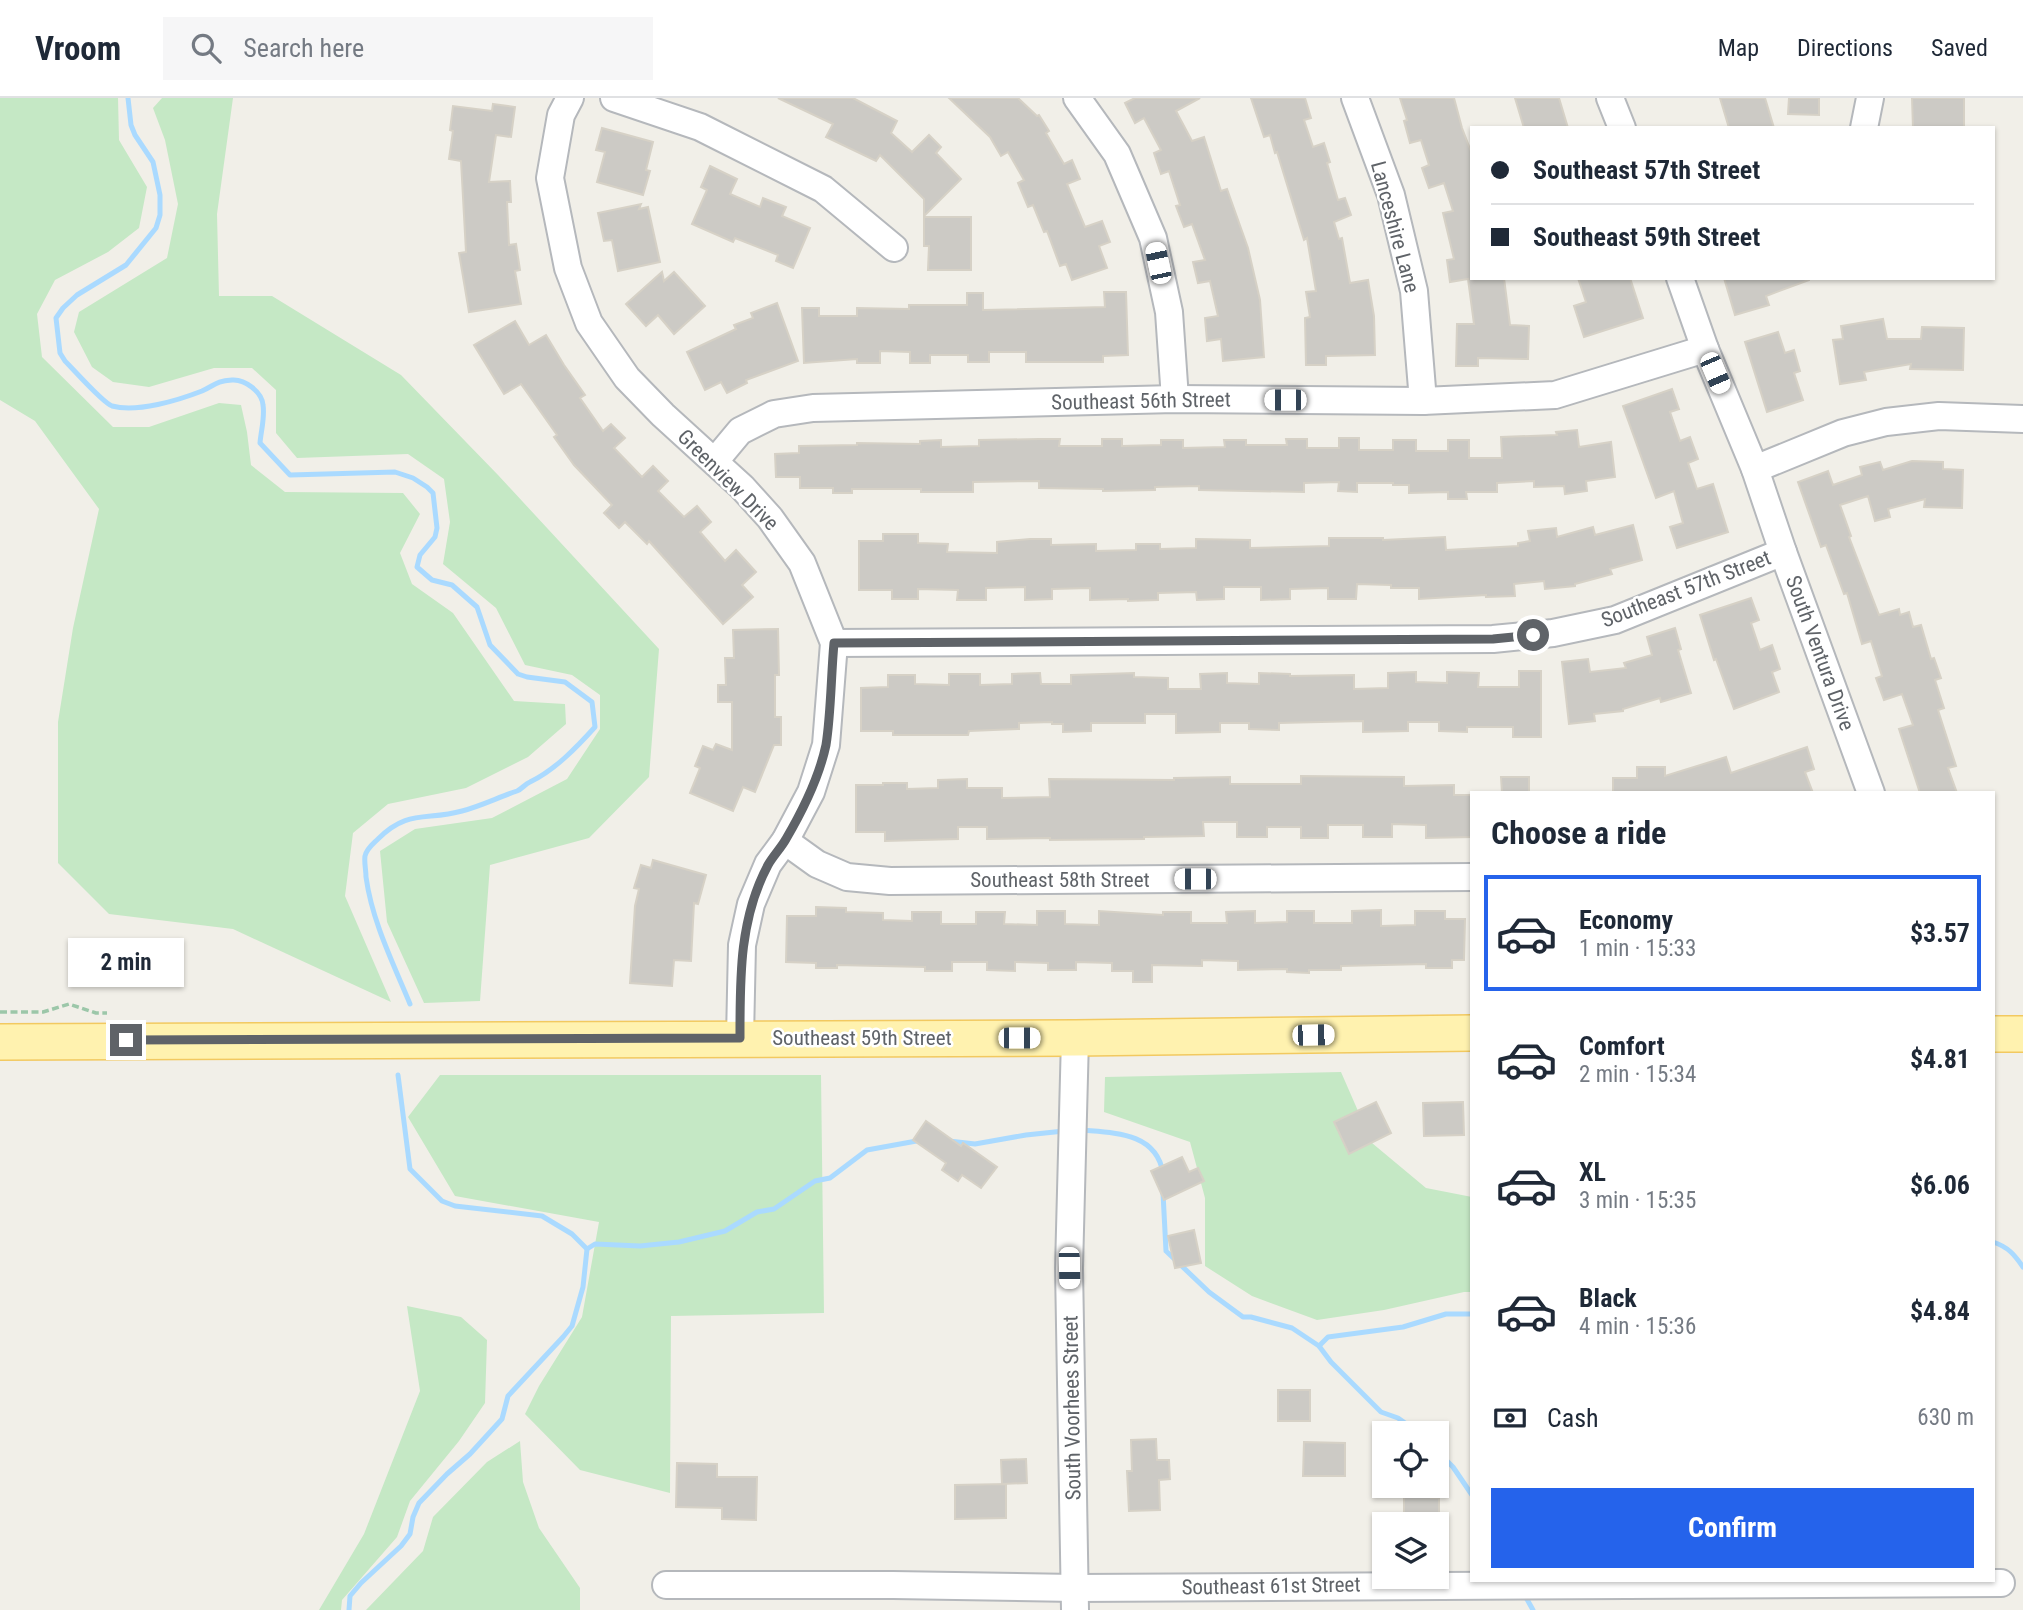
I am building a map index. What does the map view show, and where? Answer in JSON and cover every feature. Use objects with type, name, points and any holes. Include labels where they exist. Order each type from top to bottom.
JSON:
[{"type":"main road","name":"Southeast 59th Street","points":[[0,1042],[1075,1038],[1470,1033]]},
{"type":"main road","points":[[1995,1034],[2023,1034]]},
{"type":"street","name":"Greenview Drive","points":[[570,98],[561,114],[550,178],[568,268],[589,323],[627,378],[663,415],[715,461],[770,518],[802,563],[834,643],[825,745],[811,792],[785,841],[768,864],[751,904],[742,945],[740,1038]]},
{"type":"street","points":[[614,98],[699,127],[823,189],[894,248]]},
{"type":"street","points":[[1077,98],[1117,154],[1153,238],[1169,312],[1175,399]]},
{"type":"street","name":"Lanceshire Lane","points":[[1354,98],[1391,195],[1414,291],[1423,401]]},
{"type":"street","points":[[1610,98],[1621,126]]},
{"type":"street","points":[[1864,126],[1870,98]]},
{"type":"street","name":"South Ventura Drive","points":[[1681,280],[1705,349],[1755,469],[1870,791]]},
{"type":"street","name":"Southeast 56th Street","points":[[715,461],[740,431],[774,414],[813,408],[1175,399],[1423,401],[1555,395],[1705,349]]},
{"type":"street","points":[[1755,469],[1843,433],[1886,422],[1939,416],[2023,419]]},
{"type":"street","name":"Southeast 57th Street","points":[[834,643],[1493,639],[1553,633],[1615,620],[1783,552]]},
{"type":"street","name":"Southeast 58th Street","points":[[785,841],[817,864],[847,877],[890,881],[1470,877]]},
{"type":"street","name":"South Voorhees Street","points":[[1075,1038],[1069,1268],[1075,1599]]},
{"type":"street","name":"Southeast 61st Street","points":[[666,1586],[893,1585],[1075,1599],[1897,1582],[2001,1583]]},
{"type":"green space","points":[[0,98],[118,98],[119,140],[147,187],[139,228],[108,252],[55,280],[37,314],[42,357],[113,427],[149,427],[219,403],[241,405],[251,465],[285,492],[403,493],[420,514],[400,553],[412,584],[453,613],[514,701],[565,704],[566,724],[528,757],[466,788],[388,804],[353,833],[345,896],[391,1002],[233,929],[109,914],[58,863],[58,722],[73,628],[99,509],[35,421],[0,400]]},
{"type":"green space","points":[[162,98],[233,98],[217,214],[219,296],[272,296],[401,375],[659,649],[649,777],[589,838],[490,865],[480,1001],[424,1003],[387,922],[380,851],[415,829],[492,818],[567,779],[600,729],[600,695],[572,675],[525,665],[496,608],[443,564],[450,522],[444,479],[408,454],[297,458],[276,433],[276,390],[252,368],[214,368],[149,387],[113,382],[92,367],[74,332],[79,312],[167,258],[178,204],[165,140],[153,108]]},
{"type":"green space","points":[[1341,1072],[1372,1143],[1426,1188],[1470,1197],[1470,1292],[1384,1310],[1317,1320],[1252,1296],[1205,1266],[1205,1198],[1190,1142],[1104,1112],[1105,1077]]},
{"type":"green space","points":[[440,1075],[821,1075],[824,1313],[671,1316],[670,1493],[580,1470],[525,1414],[539,1386],[582,1317],[599,1222],[455,1196],[408,1117]]},
{"type":"green space","points":[[407,1306],[461,1317],[487,1340],[485,1403],[459,1441],[410,1501],[397,1537],[342,1600],[341,1610],[319,1610],[364,1534],[420,1391]]},
{"type":"green space","points":[[520,1441],[523,1482],[539,1528],[580,1588],[580,1610],[366,1610],[423,1551],[433,1517],[487,1462]]},
{"type":"building","points":[[778,98],[853,98],[897,121],[891,133],[912,152],[929,135],[941,147],[936,153],[961,179],[924,216],[924,199],[880,155],[876,161],[826,137],[833,124]]},
{"type":"building","points":[[949,98],[1018,98],[1039,115],[1064,164],[1072,160],[1080,179],[1067,184],[1085,227],[1102,221],[1110,242],[1099,246],[1107,268],[1072,280],[1066,264],[1060,266],[1047,231],[1044,232],[1033,205],[1028,207],[1018,183],[1024,180],[1008,152],[1001,156],[990,137]]},
{"type":"building","points":[[1135,98],[1200,98],[1176,111],[1192,141],[1204,137],[1221,191],[1227,189],[1248,248],[1260,300],[1264,357],[1223,361],[1221,339],[1207,341],[1205,318],[1218,316],[1210,281],[1198,283],[1193,262],[1205,260],[1192,224],[1184,227],[1176,206],[1180,205],[1169,171],[1161,174],[1154,153],[1161,150],[1144,118],[1135,123],[1125,103]]},
{"type":"building","points":[[1251,98],[1305,98],[1311,118],[1304,120],[1313,147],[1324,143],[1338,200],[1345,198],[1351,215],[1334,222],[1339,239],[1342,238],[1350,283],[1368,280],[1374,316],[1375,355],[1326,356],[1326,365],[1306,365],[1305,318],[1310,317],[1306,292],[1316,291],[1307,238],[1304,240],[1277,152],[1275,153],[1270,135],[1264,137]]},
{"type":"building","points":[[1400,98],[1454,98],[1470,149],[1470,280],[1504,280],[1510,325],[1529,326],[1528,359],[1478,358],[1478,366],[1456,366],[1457,324],[1474,324],[1468,279],[1450,282],[1447,260],[1454,259],[1443,213],[1453,211],[1444,183],[1429,188],[1422,168],[1429,165],[1421,140],[1410,143],[1404,121],[1407,120]]},
{"type":"building","points":[[1515,98],[1559,98],[1567,126],[1523,126]]},
{"type":"building","points":[[1720,98],[1765,98],[1773,126],[1728,126]]},
{"type":"building","points":[[1789,98],[1819,98],[1819,115],[1788,114]]},
{"type":"building","points":[[1912,98],[1964,98],[1964,126],[1913,126]]},
{"type":"building","points":[[493,104],[515,107],[511,137],[496,135],[489,182],[510,181],[511,202],[507,202],[509,245],[516,244],[520,270],[515,271],[521,304],[469,312],[459,253],[466,252],[461,161],[449,159],[453,131],[450,130],[453,106],[492,111]]},
{"type":"building","points":[[602,128],[653,142],[646,170],[650,171],[643,195],[597,182],[605,152],[596,150]]},
{"type":"building","points":[[710,166],[737,179],[730,194],[760,207],[763,198],[786,207],[782,216],[810,228],[793,268],[776,261],[778,255],[735,238],[733,242],[692,224],[707,190],[701,187]]},
{"type":"building","points":[[641,204],[639,209],[648,207],[660,262],[618,271],[612,240],[604,241],[598,213]]},
{"type":"building","points":[[924,217],[971,217],[971,270],[928,270],[929,246],[924,246]]},
{"type":"building","points":[[662,272],[664,281],[674,272],[705,306],[674,334],[658,315],[646,326],[626,304]]},
{"type":"building","points":[[1579,280],[1631,280],[1643,318],[1584,337],[1574,306],[1586,302]]},
{"type":"building","points":[[1725,280],[1809,280],[1766,296],[1769,305],[1735,315]]},
{"type":"building","points":[[1104,292],[1126,292],[1128,355],[1103,356],[1103,362],[1026,362],[1026,352],[989,352],[989,362],[968,362],[968,355],[930,355],[930,363],[910,363],[910,352],[880,351],[880,363],[857,363],[857,359],[804,363],[802,308],[819,308],[819,316],[857,316],[857,308],[909,309],[909,305],[967,305],[967,293],[983,293],[983,310],[1105,307]]},
{"type":"building","points":[[777,303],[798,361],[746,380],[747,383],[727,393],[721,382],[705,390],[687,352],[736,329],[734,325],[753,318],[751,313]]},
{"type":"building","points":[[1883,319],[1887,339],[1921,339],[1922,327],[1964,328],[1963,370],[1910,369],[1911,364],[1864,372],[1866,380],[1840,384],[1833,340],[1843,339],[1841,326]]},
{"type":"building","points":[[515,321],[529,345],[546,335],[585,395],[580,398],[603,431],[611,424],[625,438],[614,448],[642,477],[653,466],[668,481],[658,491],[684,517],[697,506],[711,522],[700,532],[725,561],[736,550],[756,572],[742,585],[753,597],[723,624],[649,541],[647,544],[625,522],[619,528],[604,513],[612,505],[574,465],[554,437],[557,435],[521,384],[504,394],[474,345]]},
{"type":"building","points":[[1778,332],[1785,353],[1794,350],[1800,371],[1794,373],[1803,400],[1767,412],[1745,342]]},
{"type":"building","points":[[1672,389],[1679,409],[1670,412],[1680,441],[1690,437],[1698,459],[1688,463],[1697,489],[1713,484],[1728,532],[1677,548],[1670,527],[1683,523],[1674,491],[1656,498],[1623,406]]},
{"type":"building","points":[[1577,430],[1579,447],[1611,442],[1615,477],[1586,481],[1587,491],[1565,494],[1564,486],[1534,487],[1534,481],[1497,483],[1497,492],[1466,492],[1467,499],[1448,499],[1448,492],[1409,493],[1409,485],[1393,483],[1357,483],[1357,492],[1338,491],[1339,482],[1304,483],[1304,492],[1199,490],[1199,486],[1103,491],[1039,488],[1039,481],[973,482],[973,492],[852,489],[852,493],[833,493],[833,488],[800,488],[800,477],[776,477],[775,454],[799,453],[799,446],[920,444],[920,441],[941,440],[941,447],[979,446],[979,440],[1060,439],[1059,446],[1102,446],[1102,439],[1122,439],[1122,446],[1161,445],[1161,440],[1183,440],[1183,448],[1225,447],[1224,440],[1246,440],[1246,445],[1287,445],[1286,439],[1307,439],[1307,448],[1339,448],[1339,438],[1359,438],[1359,450],[1393,450],[1393,440],[1416,440],[1416,451],[1448,451],[1448,440],[1469,440],[1469,458],[1502,458],[1501,437],[1557,435],[1556,432]]},
{"type":"building","points":[[1912,461],[1943,462],[1943,469],[1963,470],[1962,508],[1924,507],[1925,499],[1888,509],[1890,517],[1875,521],[1868,496],[1840,505],[1851,536],[1849,537],[1879,615],[1899,609],[1900,615],[1909,612],[1913,627],[1921,625],[1931,659],[1934,658],[1941,678],[1935,680],[1944,708],[1938,710],[1956,766],[1948,768],[1956,791],[1919,791],[1899,729],[1913,725],[1902,694],[1884,700],[1876,678],[1882,676],[1871,641],[1862,644],[1847,593],[1844,594],[1826,545],[1821,547],[1798,482],[1828,471],[1833,485],[1862,475],[1860,467],[1880,462],[1883,470]]},
{"type":"building","points":[[1633,525],[1642,560],[1610,569],[1612,574],[1575,586],[1545,589],[1544,581],[1514,584],[1515,596],[1419,599],[1419,588],[1357,584],[1356,599],[1328,599],[1328,588],[1290,589],[1290,599],[1261,600],[1261,587],[1224,587],[1224,599],[1197,600],[1196,592],[1158,593],[1158,600],[1128,601],[1090,600],[1090,588],[1052,589],[1052,599],[1025,600],[1025,587],[986,588],[986,600],[957,600],[958,590],[918,589],[918,599],[892,599],[892,590],[859,590],[859,541],[883,541],[883,534],[918,534],[918,543],[948,544],[947,552],[997,553],[997,542],[1030,539],[1051,539],[1051,545],[1096,544],[1096,551],[1136,550],[1136,544],[1160,544],[1160,549],[1196,548],[1196,539],[1250,540],[1250,548],[1329,546],[1329,538],[1383,540],[1445,537],[1446,550],[1518,546],[1518,543],[1530,541],[1528,531],[1556,528],[1557,537],[1593,527],[1595,535]]},
{"type":"building","points":[[1751,598],[1759,620],[1751,623],[1760,650],[1772,645],[1780,669],[1772,672],[1779,692],[1734,709],[1716,659],[1714,660],[1700,615]]},
{"type":"building","points":[[1675,628],[1681,649],[1678,650],[1691,693],[1661,702],[1660,698],[1623,711],[1594,714],[1595,721],[1569,724],[1562,662],[1588,659],[1590,672],[1626,668],[1624,663],[1652,655],[1647,637]]},
{"type":"building","points":[[778,629],[779,675],[775,675],[775,717],[781,717],[781,745],[774,745],[755,792],[743,787],[733,811],[690,793],[700,768],[695,766],[703,746],[713,750],[716,744],[732,750],[732,702],[718,702],[718,685],[726,685],[725,658],[734,658],[733,630]]},
{"type":"building","points":[[1519,671],[1541,671],[1541,737],[1513,737],[1513,727],[1467,727],[1467,732],[1439,731],[1439,722],[1408,722],[1408,731],[1363,732],[1363,721],[1279,723],[1279,730],[1249,729],[1249,723],[1220,723],[1220,732],[1176,733],[1176,714],[1145,714],[1145,723],[1091,723],[1091,731],[1063,732],[1063,724],[1052,722],[1019,723],[1019,729],[969,731],[968,735],[893,735],[893,731],[861,731],[861,688],[888,687],[888,675],[915,675],[915,684],[949,685],[949,674],[980,674],[980,685],[1012,684],[1012,674],[1040,673],[1041,684],[1071,684],[1071,675],[1134,673],[1134,677],[1168,678],[1168,689],[1201,689],[1200,674],[1227,673],[1227,683],[1259,684],[1259,673],[1290,676],[1354,675],[1354,689],[1388,688],[1388,673],[1416,672],[1416,682],[1447,683],[1447,672],[1479,673],[1478,687],[1519,687]]},
{"type":"building","points":[[1807,747],[1814,769],[1805,772],[1812,791],[1613,791],[1613,778],[1637,778],[1637,767],[1665,767],[1665,776],[1726,757],[1731,773]]},
{"type":"building","points":[[1301,776],[1404,777],[1404,786],[1454,785],[1454,795],[1470,795],[1470,837],[1426,838],[1426,825],[1392,824],[1392,837],[1363,837],[1363,825],[1328,825],[1328,838],[1301,838],[1301,827],[1267,827],[1267,837],[1237,837],[1237,822],[1203,822],[1204,836],[1144,839],[987,839],[987,827],[958,827],[958,839],[885,841],[885,832],[856,832],[856,785],[907,783],[907,789],[938,788],[938,780],[967,779],[967,788],[1002,788],[1002,798],[1050,797],[1049,779],[1174,780],[1230,777],[1230,784],[1301,784]]},
{"type":"building","points":[[1501,777],[1529,777],[1529,791],[1502,791]]},
{"type":"building","points":[[653,860],[706,875],[698,904],[694,903],[691,961],[674,960],[672,986],[630,983],[635,906],[639,889],[634,888],[641,865],[651,868]]},
{"type":"building","points":[[816,907],[846,908],[846,912],[883,913],[883,920],[912,921],[912,912],[941,912],[941,924],[976,924],[976,912],[1005,912],[1004,924],[1037,925],[1037,911],[1065,911],[1065,924],[1099,925],[1099,911],[1163,915],[1163,912],[1191,912],[1191,923],[1227,923],[1226,912],[1255,911],[1255,923],[1287,922],[1287,911],[1314,911],[1314,923],[1352,923],[1352,911],[1381,910],[1381,926],[1415,925],[1415,911],[1445,911],[1445,919],[1465,919],[1464,960],[1452,960],[1452,968],[1426,968],[1426,964],[1341,966],[1341,970],[1309,970],[1309,973],[1287,972],[1287,969],[1238,970],[1238,961],[1202,960],[1202,966],[1152,965],[1152,982],[1133,982],[1133,971],[1112,971],[1112,963],[1076,962],[1076,970],[1048,970],[1048,963],[1015,962],[1015,971],[987,970],[987,962],[952,962],[952,971],[925,971],[925,967],[837,965],[837,968],[816,968],[816,963],[786,962],[787,916],[816,916]]},
{"type":"building","points":[[1376,1102],[1391,1133],[1349,1154],[1334,1122]]},
{"type":"building","points":[[1463,1102],[1464,1135],[1424,1136],[1423,1103]]},
{"type":"building","points":[[926,1121],[997,1167],[981,1188],[962,1175],[958,1181],[942,1170],[946,1163],[913,1140]]},
{"type":"building","points":[[1182,1157],[1189,1172],[1198,1168],[1204,1181],[1164,1200],[1151,1171]]},
{"type":"building","points":[[1194,1230],[1201,1263],[1175,1268],[1168,1236]]},
{"type":"building","points":[[1278,1390],[1310,1390],[1310,1421],[1278,1421]]},
{"type":"building","points":[[1156,1439],[1157,1460],[1169,1460],[1170,1479],[1159,1480],[1160,1510],[1129,1511],[1127,1471],[1132,1471],[1131,1440]]},
{"type":"building","points":[[1304,1442],[1345,1443],[1345,1476],[1303,1476]]},
{"type":"building","points":[[1026,1459],[1027,1483],[1002,1484],[1001,1460]]},
{"type":"building","points":[[677,1463],[717,1464],[717,1477],[757,1477],[756,1520],[722,1519],[722,1508],[676,1507]]},
{"type":"building","points":[[1006,1484],[1006,1518],[955,1519],[955,1485]]},
{"type":"building","points":[[1404,1498],[1439,1498],[1439,1512],[1404,1512]]},
{"type":"waterway","points":[[128,98],[131,125],[153,162],[160,195],[160,215],[156,228],[126,265],[77,295],[56,318],[60,353],[65,361],[102,399],[112,406],[122,408],[170,402],[222,381],[237,380],[256,391],[262,400],[264,414],[260,443],[290,475],[395,472],[413,478],[427,487],[433,493],[437,528],[435,537],[420,555],[417,567],[432,580],[452,585],[477,607],[490,645],[518,674],[565,682],[592,702],[595,727],[548,771],[519,790],[476,807],[399,823],[367,851],[366,877],[373,910],[410,1004]]},
{"type":"waterway","points":[[349,1610],[350,1596],[410,1534],[419,1503],[502,1419],[508,1396],[572,1326],[583,1287],[587,1249],[572,1234],[542,1216],[455,1206],[442,1201],[410,1169],[398,1075]]},
{"type":"waterway","points":[[1081,1130],[1120,1134],[1143,1142],[1152,1149],[1163,1173]]},
{"type":"waterway","points":[[949,1141],[975,1144],[1064,1131]]},
{"type":"waterway","points":[[587,1249],[595,1244],[640,1246],[679,1242],[725,1231],[757,1212],[774,1209],[815,1181],[830,1178],[867,1150],[922,1140]]},
{"type":"waterway","points":[[1163,1193],[1166,1251],[1209,1292],[1243,1317],[1292,1328],[1319,1346],[1331,1362],[1381,1412],[1402,1421]]},
{"type":"waterway","points":[[1995,1243],[2017,1258],[2023,1267]]},
{"type":"waterway","points":[[1319,1346],[1328,1337],[1403,1327],[1446,1314],[1470,1314]]},
{"type":"waterway","points":[[1449,1463],[1470,1492]]},
{"type":"waterway","points":[[1524,1594],[1533,1610]]},
{"type":"route","points":[[126,1040],[740,1038],[742,945],[751,904],[768,864],[785,841],[811,792],[825,745],[834,643],[1493,639],[1533,635]]}]
